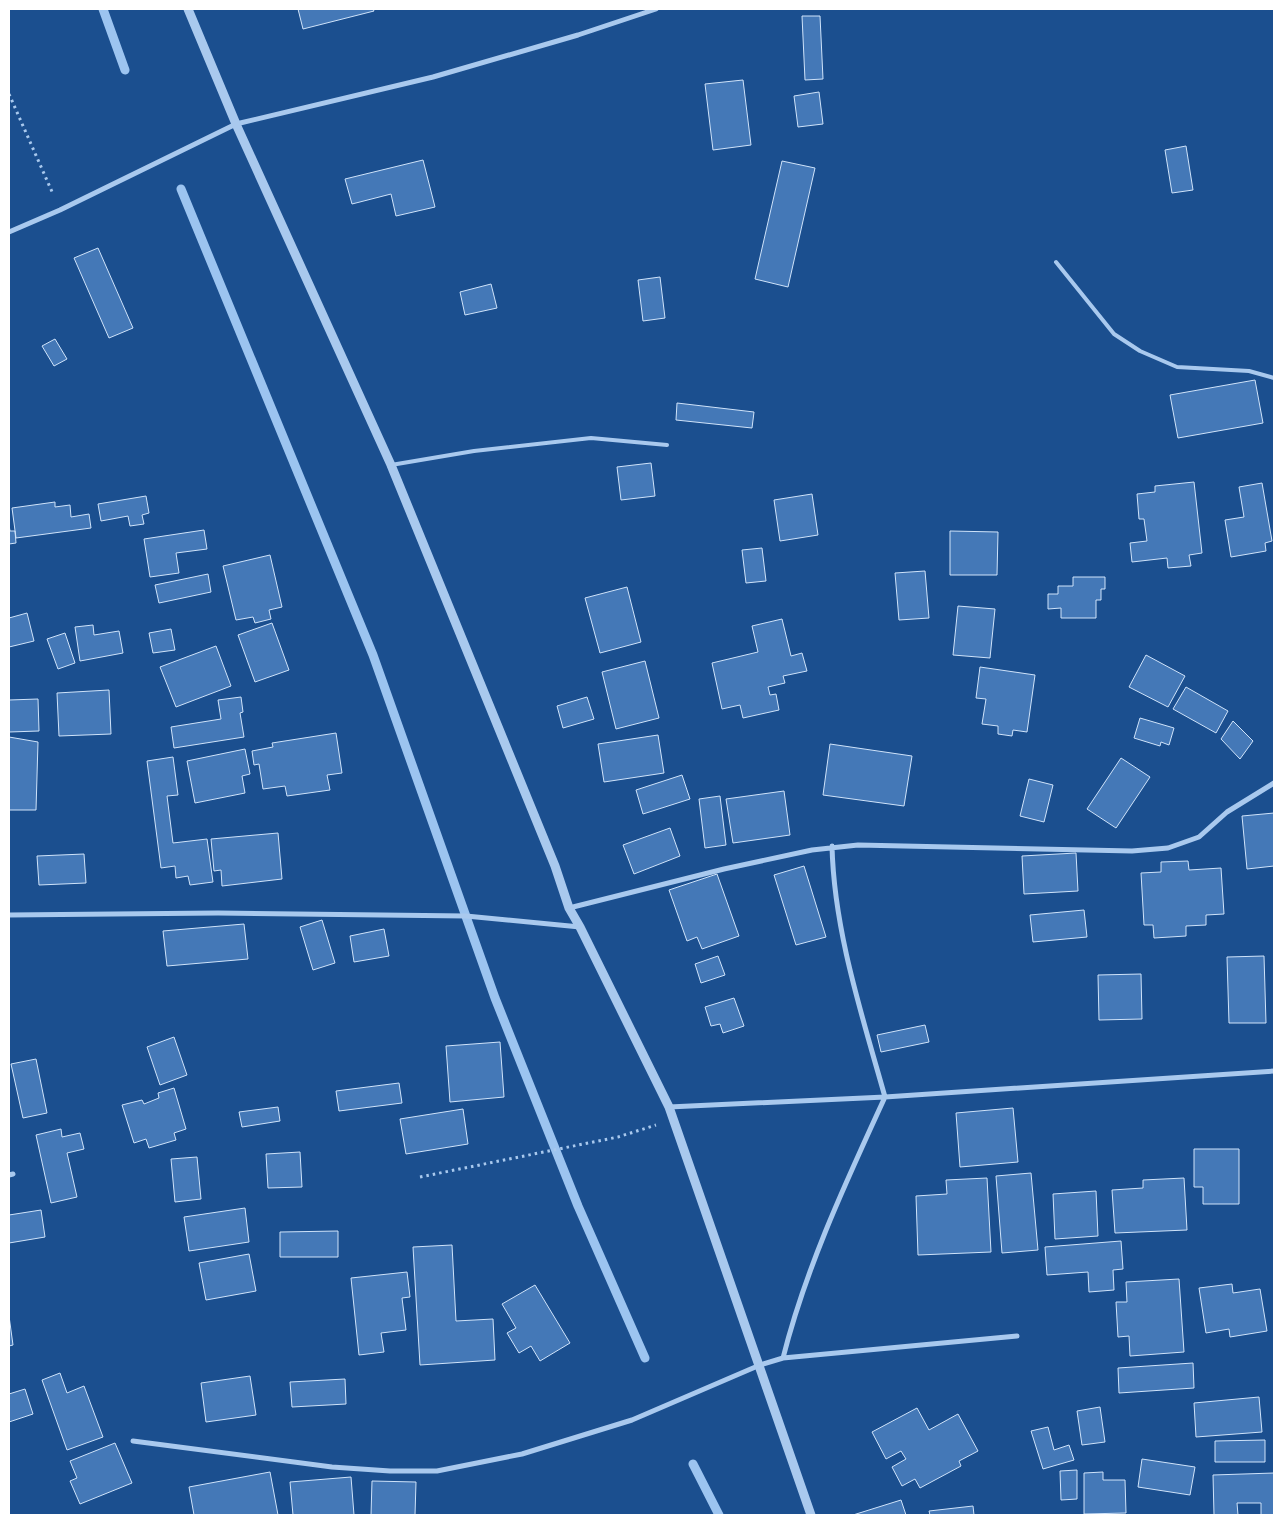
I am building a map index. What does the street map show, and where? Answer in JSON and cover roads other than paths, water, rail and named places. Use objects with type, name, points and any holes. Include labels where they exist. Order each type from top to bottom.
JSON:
[{"type":"street","points":[[188,9],[236,124],[391,465],[555,866],[569,908],[670,1112],[811,1515]]},
{"type":"street","points":[[9,232],[60,210],[236,124],[433,77],[578,35],[656,9]]},
{"type":"street","points":[[569,908],[724,869],[832,846],[1132,851],[1168,848],[1199,837],[1227,812],[1274,783]]},
{"type":"street","points":[[783,1358],[795,1309],[834,1208],[885,1097],[855,992],[833,881],[832,846]]},
{"type":"street","points":[[9,916],[218,912],[466,916],[580,927]]},
{"type":"street","points":[[670,1112],[1274,1071]]},
{"type":"street","points":[[133,1441],[332,1467],[390,1471],[437,1470],[522,1454],[632,1420],[760,1365],[783,1358],[1016,1336]]},
{"type":"lane","points":[[1056,262],[1114,334],[1140,351],[1176,367],[1249,371],[1274,378]]},
{"type":"lane","points":[[391,465],[474,451],[592,438],[667,445]]},
{"type":"waterway","points":[[103,9],[125,70]]},
{"type":"waterway","points":[[181,189],[373,655],[495,998],[578,1206],[645,1358]]},
{"type":"waterway","points":[[693,1464],[719,1515]]}]
